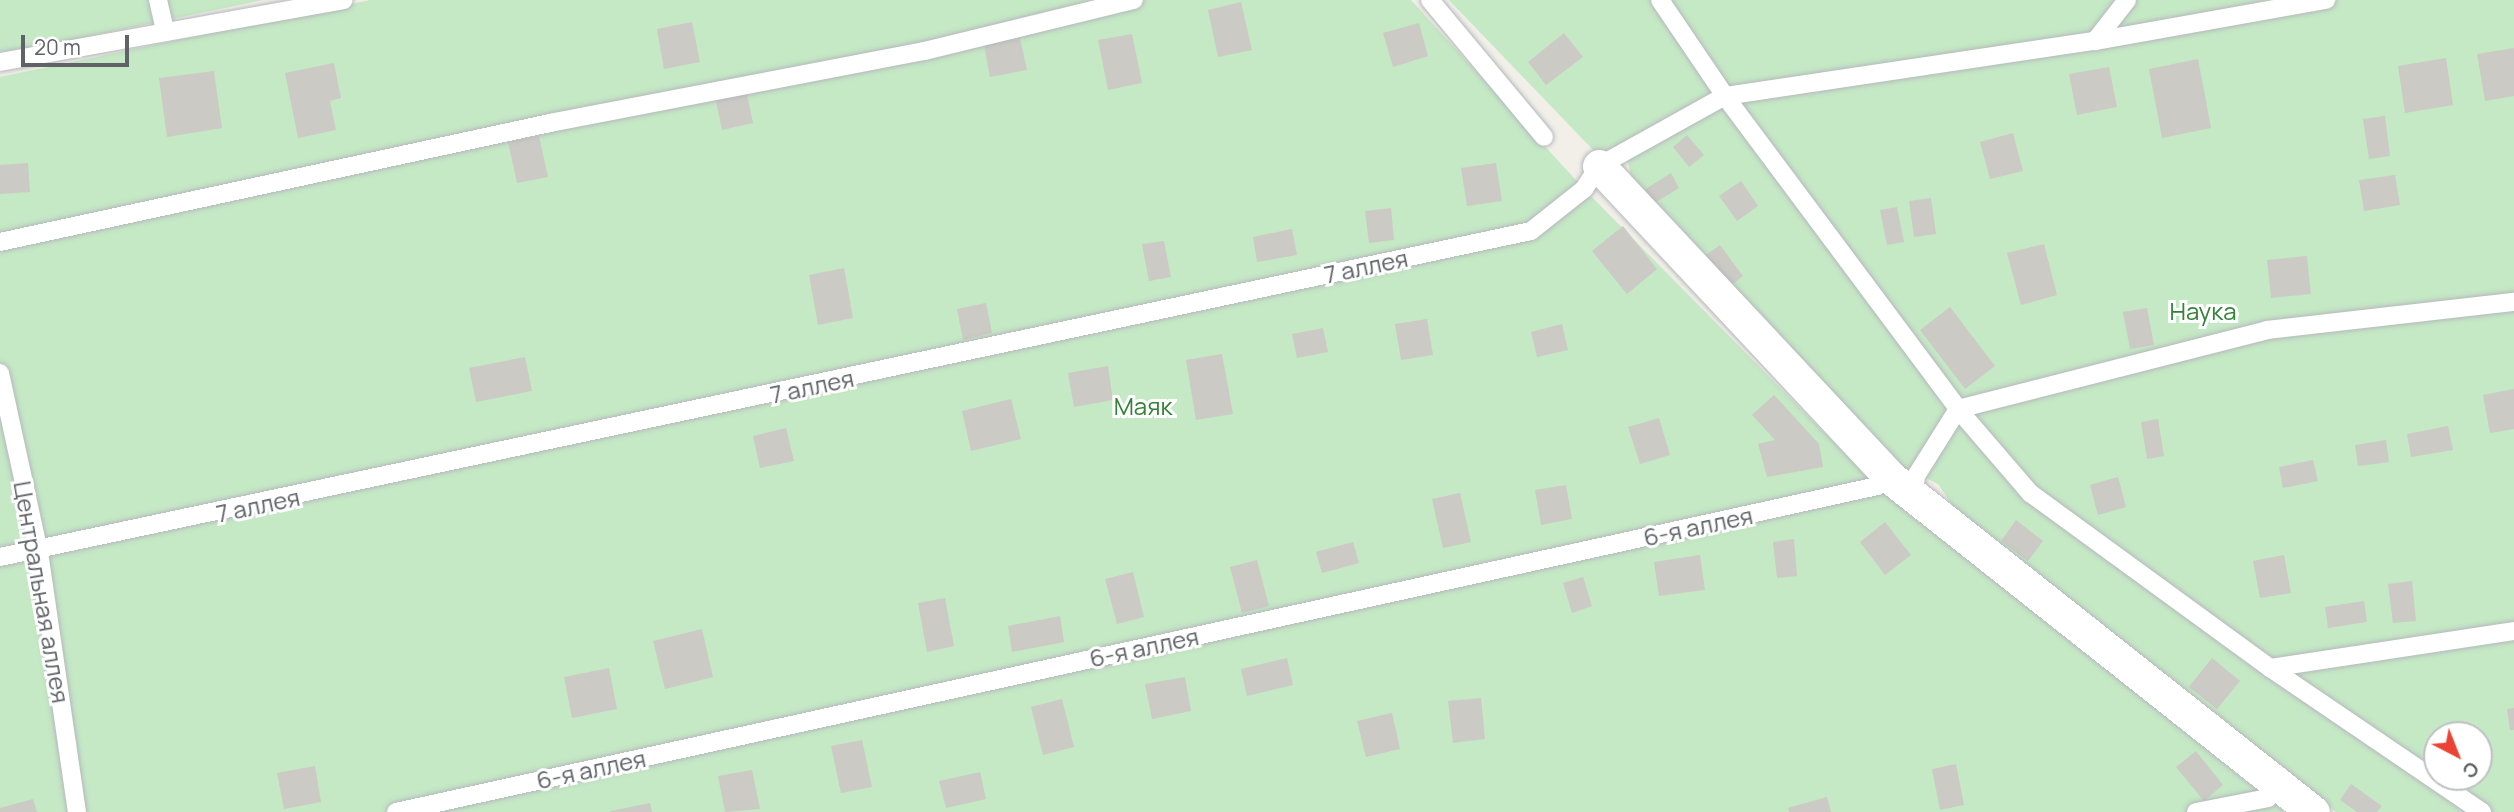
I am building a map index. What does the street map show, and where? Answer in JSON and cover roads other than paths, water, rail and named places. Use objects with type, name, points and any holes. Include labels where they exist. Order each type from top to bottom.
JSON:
[{"type":"street","points":[[1599,166],[1903,486],[2313,812]]},
{"type":"lane","points":[[159,0],[165,30]]},
{"type":"lane","points":[[0,62],[165,30],[343,0]]},
{"type":"lane","points":[[0,242],[550,123],[924,51],[1134,0]]},
{"type":"lane","points":[[1430,0],[1544,137]]},
{"type":"lane","points":[[1660,0],[1725,96],[1958,409],[2031,494],[2270,668],[2482,812]]},
{"type":"lane","points":[[2095,41],[2127,0]]},
{"type":"lane","points":[[1599,166],[1725,96],[2095,41],[2326,0]]},
{"type":"lane","name":"7 аллея","points":[[0,558],[39,552],[1531,231],[1584,189],[1599,166]]},
{"type":"lane","points":[[1903,486],[1916,475],[1958,409],[2267,330],[2514,302]]},
{"type":"lane","name":"Центральная аллея","points":[[0,373],[39,552],[77,812]]},
{"type":"lane","name":"6-я аллея","points":[[396,812],[1864,489],[1903,486]]},
{"type":"lane","points":[[2270,668],[2514,631]]},
{"type":"lane","points":[[2196,812],[2267,798],[2277,785]]},
{"type":"park label","name":"Наука","points":[[2203,311]]},
{"type":"park label","name":"Маяк","points":[[1143,406]]}]
